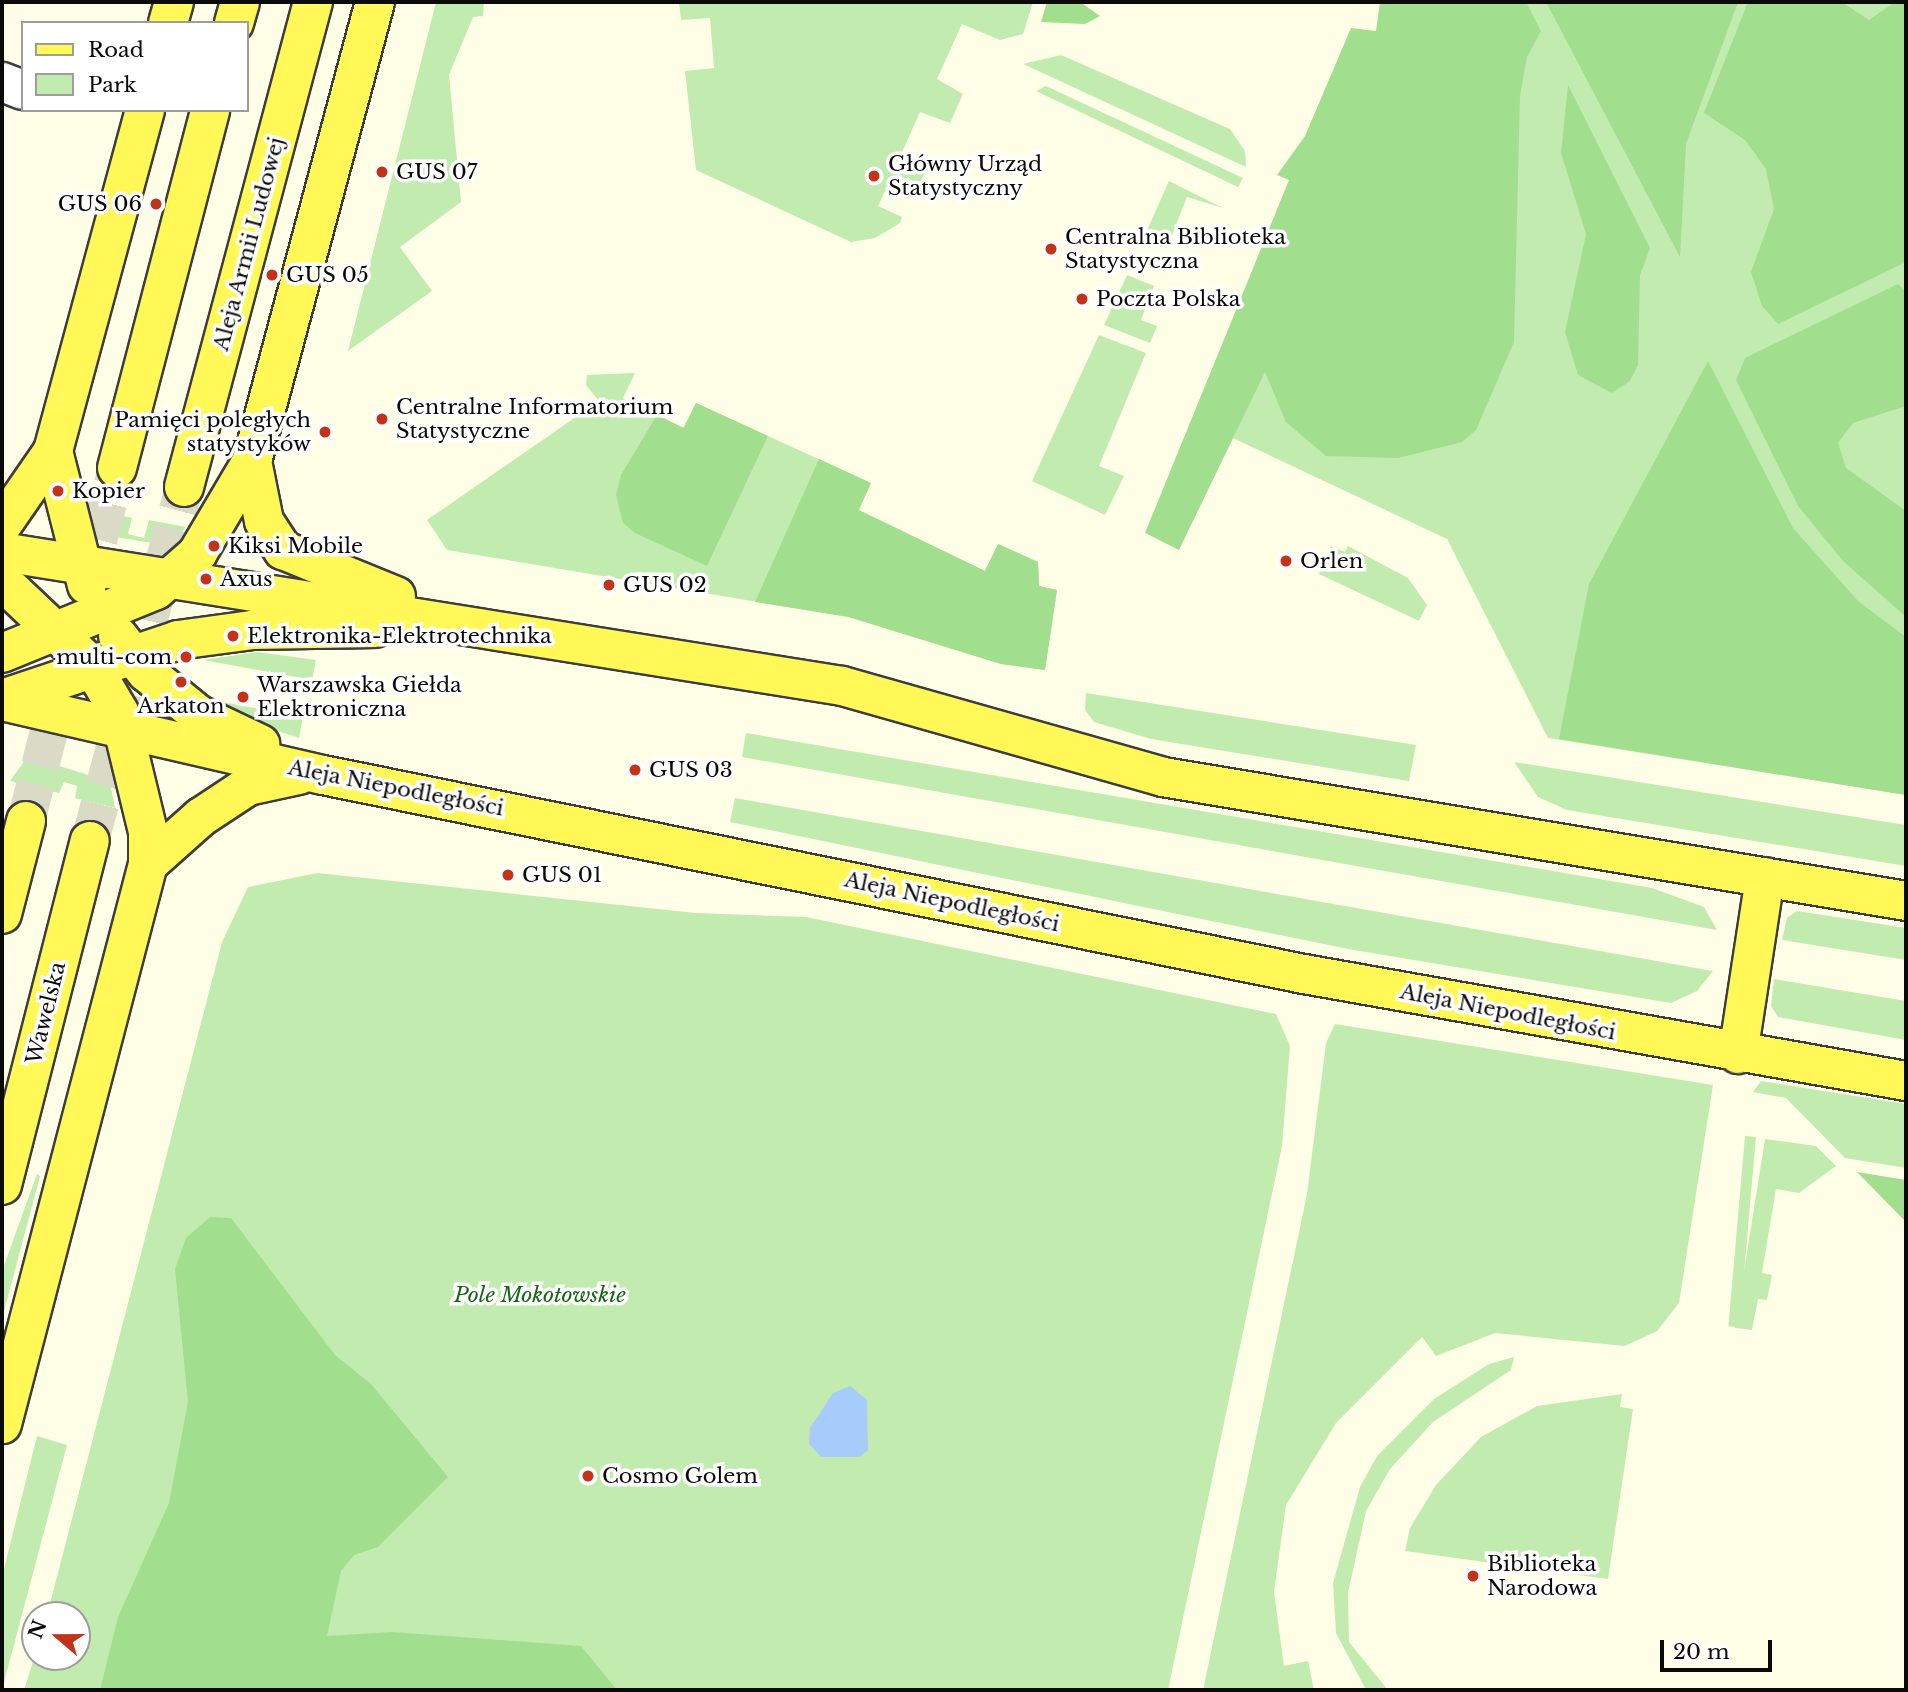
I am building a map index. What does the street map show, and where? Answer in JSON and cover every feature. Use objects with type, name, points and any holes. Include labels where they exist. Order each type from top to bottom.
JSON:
[{"type":"main road","points":[[169,21],[174,2]]},
{"type":"main road","points":[[235,21],[240,2]]},
{"type":"main road","name":"Aleja Armii Ludowej","points":[[184,487],[313,2]]},
{"type":"main road","points":[[2,653],[103,615],[170,578],[197,554],[252,461],[375,2]]},
{"type":"main road","points":[[2,525],[53,451],[144,112]]},
{"type":"main road","points":[[117,468],[209,112]]},
{"type":"main road","points":[[53,451],[80,564],[103,615],[132,655],[199,715],[323,775]]},
{"type":"main road","points":[[252,461],[264,521],[283,550],[482,626]]},
{"type":"main road","points":[[2,552],[482,626],[875,692],[1163,777],[1906,901]]},
{"type":"main road","points":[[2,581],[92,666],[123,729],[148,832],[148,864],[2,1424]]},
{"type":"main road","points":[[2,700],[92,666],[253,630],[482,626]]},
{"type":"main road","name":"Aleja Niepodległości","points":[[2,700],[323,775],[1304,974],[1738,1054],[1906,1081]]},
{"type":"main road","points":[[148,864],[201,817],[248,786],[282,775],[323,775]]},
{"type":"main road","points":[[2,914],[26,821]]},
{"type":"main road","name":"Wawelska","points":[[2,1185],[90,841]]},
{"type":"main road","points":[[1738,1054],[1765,877]]},
{"type":"street","points":[[2,82],[21,89]]},
{"type":"green space","points":[[436,2],[484,2],[483,16],[473,17],[449,75],[461,202],[400,247],[432,291],[348,351]]},
{"type":"green space","points":[[679,2],[1033,2],[1023,34],[1000,40],[962,24],[937,79],[963,94],[950,123],[920,112],[899,159],[925,171],[917,195],[889,183],[878,206],[902,217],[900,223],[875,238],[851,242],[696,170],[685,71],[714,68],[710,18],[681,20]]},
{"type":"green space","points":[[1047,2],[1080,2],[1100,16],[1085,24],[1041,22]]},
{"type":"green space","points":[[1380,2],[1526,2],[1541,31],[1527,57],[1520,96],[1514,342],[1476,430],[1462,442],[1398,458],[1326,456],[1286,422],[1265,372],[1179,550],[1145,533],[1289,180],[1277,175],[1305,136],[1351,28],[1376,31]]},
{"type":"green space","points":[[1439,2],[1906,2],[1906,795],[1548,738],[1447,539],[1233,438]]},
{"type":"green space","points":[[1546,2],[1738,2],[1686,144],[1680,257]]},
{"type":"green space","points":[[1748,2],[1842,2],[1869,20],[1895,2],[1906,2],[1906,262],[1778,324],[1762,306],[1751,272],[1774,209],[1766,169],[1745,140],[1704,113]]},
{"type":"green space","points":[[1061,55],[1230,129],[1245,151],[1246,167],[1023,64]]},
{"type":"green space","points":[[1568,85],[1650,248],[1640,275],[1638,365],[1630,381],[1612,393],[1578,375],[1565,332],[1586,234],[1561,153]]},
{"type":"green space","points":[[1046,86],[1243,178],[1238,187],[1036,91]]},
{"type":"green space","points":[[1169,181],[1223,208],[1187,197],[1167,248],[1144,237]]},
{"type":"green space","points":[[1127,275],[1154,286],[1141,320],[1157,326],[1150,343],[1104,325]]},
{"type":"green space","points":[[1898,284],[1906,292],[1906,406],[1853,423],[1838,443],[1846,468],[1906,511],[1906,617],[1843,561],[1798,506],[1736,380],[1745,358]]},
{"type":"green space","points":[[1099,335],[1146,353],[1099,466],[1124,476],[1105,515],[1032,481]]},
{"type":"green space","points":[[1708,361],[1793,528],[1858,601],[1906,637],[1906,795],[1559,739],[1589,584]]},
{"type":"green space","points":[[635,373],[623,398],[683,428],[696,403],[871,483],[858,510],[985,571],[998,544],[1038,562],[1039,586],[1057,590],[1045,670],[1001,664],[848,617],[447,550],[427,520],[599,401],[586,385],[587,375]]},
{"type":"green space","points":[[696,403],[768,436],[707,566],[635,533],[623,523],[616,495],[621,475],[657,415],[684,428]]},
{"type":"green space","points":[[819,459],[871,483],[859,510],[985,571],[998,544],[1038,562],[1039,586],[1057,590],[1045,670],[1001,664],[849,617],[755,602]]},
{"type":"green space","points":[[93,509],[132,518],[128,534],[144,538],[149,520],[186,527],[170,546],[98,534]]},
{"type":"green space","points":[[1331,546],[1345,552],[1348,546],[1408,578],[1427,605],[1419,621],[1319,574]]},
{"type":"green space","points":[[257,652],[316,660],[312,680],[203,660]]},
{"type":"green space","points":[[1086,693],[1416,745],[1409,781],[1151,739],[1094,722],[1085,710]]},
{"type":"green space","points":[[216,701],[303,717],[299,738],[266,727]]},
{"type":"green space","points":[[746,733],[1652,888],[1704,907],[1717,930],[742,757]]},
{"type":"green space","points":[[28,756],[110,782],[115,808],[75,798],[77,786],[64,782],[59,793],[10,781]]},
{"type":"green space","points":[[1514,762],[1906,825],[1906,866],[1567,810],[1538,797]]},
{"type":"green space","points":[[735,798],[1713,971],[1697,991],[1671,1003],[1348,949],[730,822]]},
{"type":"green space","name":"Pole Mokotowskie","points":[[317,873],[696,913],[806,917],[1276,1014],[1290,1046],[1282,1146],[1168,1690],[24,1690],[30,1671],[91,1671],[91,1601],[51,1601],[222,942],[248,887]]},
{"type":"green space","points":[[1797,911],[1906,928],[1906,960],[1782,940],[1787,918]]},
{"type":"green space","points":[[1774,979],[1906,1001],[1906,1040],[1778,1017],[1771,1006]]},
{"type":"green space","points":[[1335,1024],[1713,1085],[1679,1303],[1657,1331],[1625,1346],[1495,1333],[1436,1356],[1422,1337],[1336,1423],[1286,1505],[1274,1592],[1284,1666],[1308,1661],[1314,1690],[1203,1690],[1307,1194],[1326,1043]]},
{"type":"green space","points":[[1761,1081],[1906,1104],[1906,1168],[1845,1158],[1786,1098],[1753,1092]]},
{"type":"green space","points":[[1745,1136],[1756,1137],[1739,1327],[1728,1326]]},
{"type":"green space","points":[[1765,1139],[1816,1146],[1836,1166],[1799,1193],[1776,1189],[1762,1273],[1772,1275],[1767,1300],[1758,1299],[1752,1330],[1735,1328]]},
{"type":"green space","points":[[1857,1172],[1906,1180],[1906,1222]]},
{"type":"green space","points":[[37,1174],[40,1176],[2,1319],[2,1271]]},
{"type":"green space","points":[[210,1217],[231,1218],[335,1355],[371,1384],[448,1477],[378,1547],[354,1555],[341,1571],[327,1636],[392,1632],[581,1646],[617,1690],[100,1690],[118,1617],[169,1503],[188,1402],[175,1269],[186,1238]]},
{"type":"green space","points":[[1514,1357],[1511,1370],[1433,1422],[1390,1469],[1366,1511],[1348,1593],[1349,1642],[1388,1690],[1366,1690],[1336,1633],[1333,1583],[1360,1487],[1377,1456],[1434,1399],[1489,1364]]},
{"type":"green space","points":[[1622,1394],[1620,1407],[1633,1409],[1608,1579],[1405,1551],[1410,1528],[1436,1485],[1481,1437],[1537,1406]]},
{"type":"green space","points":[[37,1436],[67,1445],[26,1601],[21,1601],[21,1618],[2,1690],[2,1577]]},
{"type":"water","points":[[850,1386],[867,1400],[868,1450],[860,1457],[821,1457],[809,1444],[810,1428],[833,1393]]},
{"type":"tunnel","points":[[84,595],[117,468]]},
{"type":"tunnel","points":[[90,841],[184,487]]},
{"type":"tunnel","points":[[26,821],[62,681]]},
{"type":"place","name":"GUS 07","points":[[382,172]]},
{"type":"place","name":"Główny Urząd Statystyczny","points":[[874,176]]},
{"type":"place","name":"GUS 06","points":[[156,204]]},
{"type":"place","name":"Centralna Biblioteka Statystyczna","points":[[1051,249]]},
{"type":"place","name":"GUS 05","points":[[272,275]]},
{"type":"place","name":"Poczta Polska","points":[[1082,299]]},
{"type":"place","name":"Centralne Informatorium Statystyczne","points":[[382,419]]},
{"type":"place","name":"Pamięci poległych statystyków","points":[[325,432]]},
{"type":"place","name":"Kopier","points":[[58,491]]},
{"type":"place","name":"Kiksi Mobile","points":[[214,546]]},
{"type":"place","name":"Orlen","points":[[1286,561]]},
{"type":"place","name":"Axus","points":[[206,579]]},
{"type":"place","name":"GUS 02","points":[[609,585]]},
{"type":"place","name":"Elektronika-Elektrotechnika","points":[[233,636]]},
{"type":"place","name":"multi-com","points":[[186,657]]},
{"type":"place","name":"Arkaton","points":[[181,682]]},
{"type":"place","name":"Warszawska Giełda Elektroniczna","points":[[243,697]]},
{"type":"place","name":"GUS 03","points":[[635,770]]},
{"type":"place","name":"GUS 01","points":[[508,875]]},
{"type":"place","name":"Cosmo Golem","points":[[588,1476]]},
{"type":"place","name":"Biblioteka Narodowa","points":[[1473,1576]]}]
